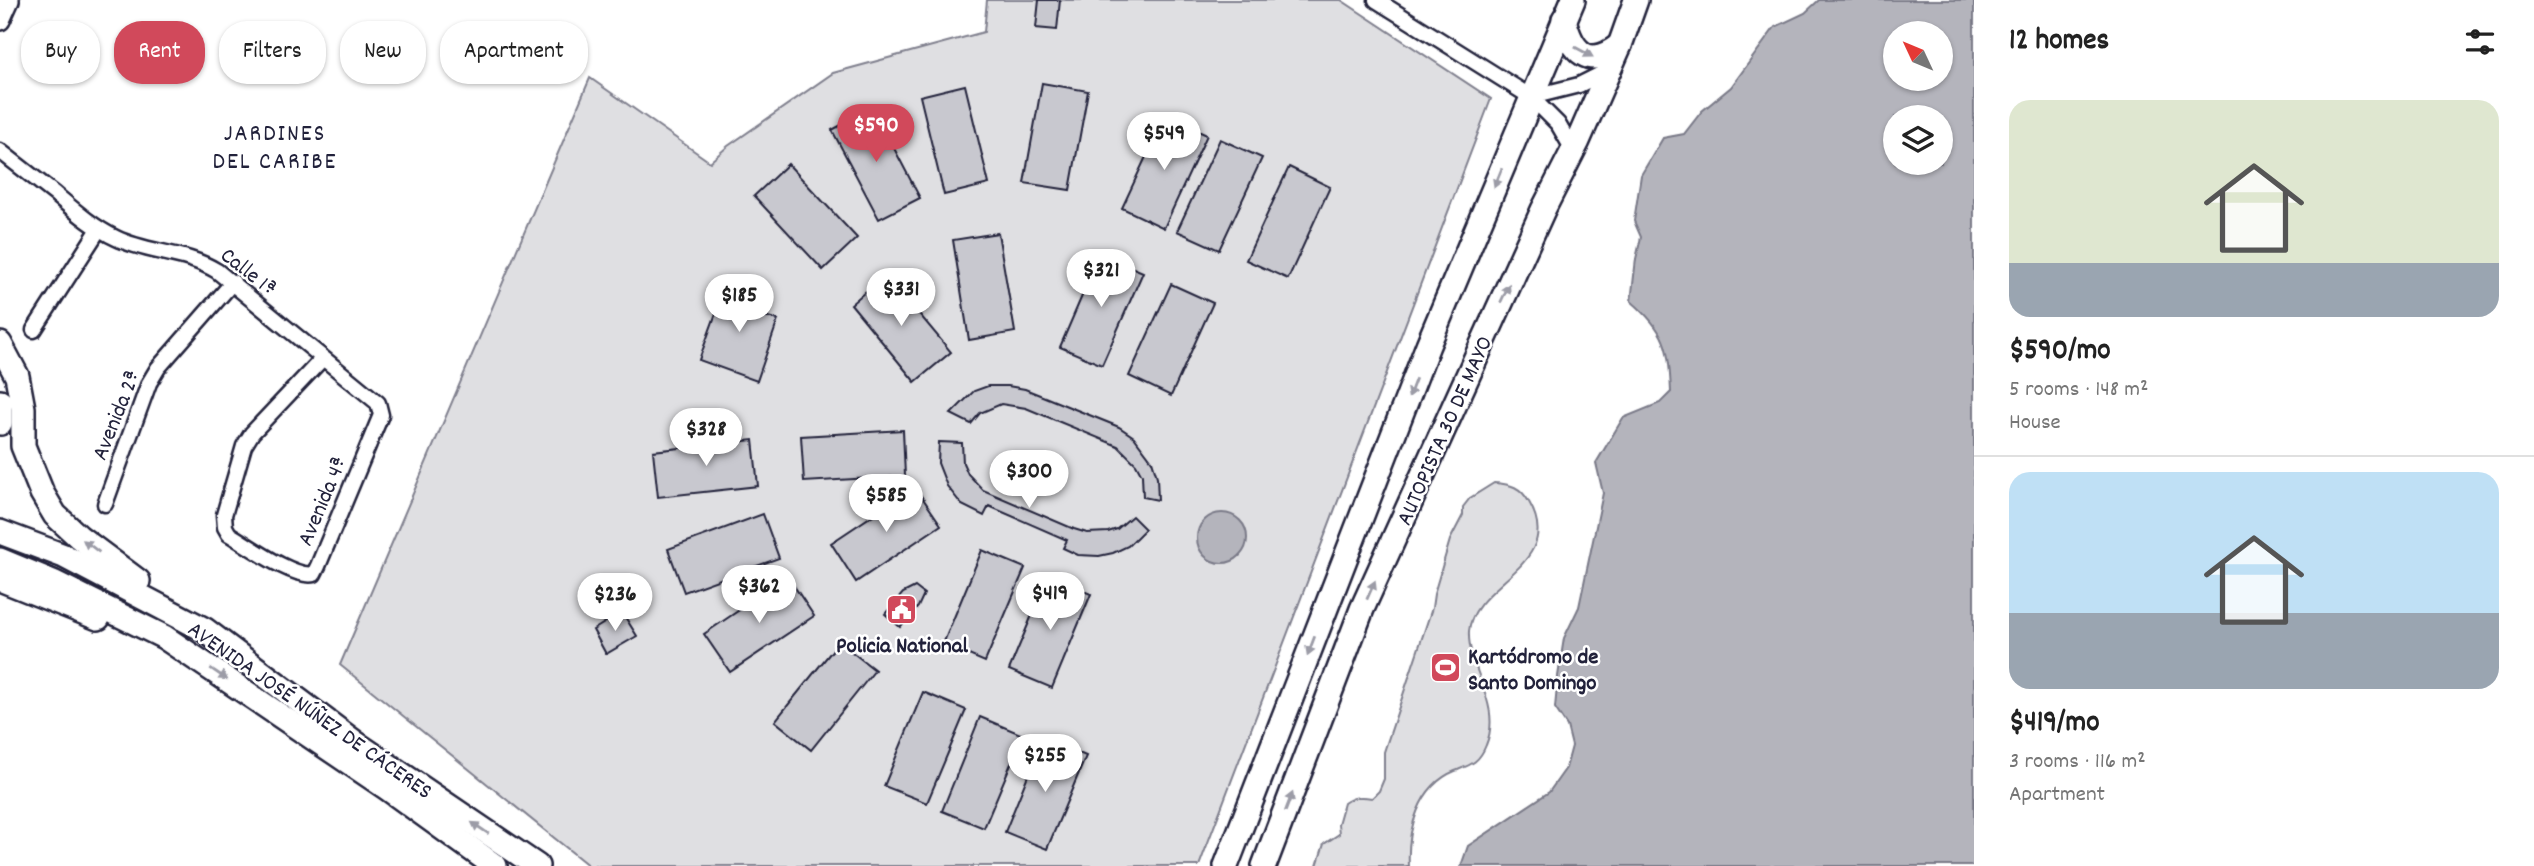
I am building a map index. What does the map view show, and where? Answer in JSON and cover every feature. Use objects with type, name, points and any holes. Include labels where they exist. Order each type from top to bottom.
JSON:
[{"type":"main road","points":[[0,20],[9,0]]},
{"type":"main road","name":"AUTOPISTA 30 DE MAYO","points":[[1265,866],[1362,609],[1609,70],[1636,0]]},
{"type":"main road","points":[[1569,10],[1568,37],[1583,54],[1592,58],[1601,57],[1620,45]]},
{"type":"main road","name":"AUTOPISTA 30 DE MAYO","points":[[1226,866],[1419,370],[1569,10]]},
{"type":"main road","points":[[0,344],[17,376],[23,408],[23,446],[31,471],[55,515],[79,537],[205,630]]},
{"type":"main road","points":[[0,402],[0,423]]},
{"type":"main road","name":"AVENIDA JOSÉ NÚÑEZ DE CÁCERES","points":[[0,532],[64,556],[205,630],[354,742],[537,866]]},
{"type":"main road","name":"AVENIDA JOSÉ NÚÑEZ DE CÁCERES","points":[[0,560],[53,582],[164,637],[376,780],[495,866]]},
{"type":"main road","points":[[0,579],[193,657]]},
{"type":"street","points":[[1376,0],[1531,97],[1558,124],[1573,150]]},
{"type":"street","points":[[1531,97],[1579,85],[1609,70]]},
{"type":"street","name":"Calle 1ª","points":[[0,151],[99,229],[130,244],[179,254],[204,263],[233,282],[378,403],[381,415]]},
{"type":"street","points":[[34,330],[99,229]]},
{"type":"street","name":"Avenida 2ª","points":[[105,504],[149,383],[158,368],[233,282]]},
{"type":"street","name":"Avenida 4ª","points":[[323,359],[252,433],[240,458],[224,516],[229,534],[295,572],[308,576],[314,574],[381,415]]},
{"type":"shaded area","points":[[987,0],[1341,0],[1491,99],[1199,866],[589,866],[340,665],[590,78],[710,162],[728,146],[833,73],[984,32]]},
{"type":"shaded area","points":[[1819,0],[1974,0],[1974,866],[1461,866],[1468,846],[1549,792],[1566,768],[1572,746],[1567,726],[1555,708],[1558,676],[1564,638],[1579,607],[1603,493],[1596,463],[1623,418],[1660,403],[1671,392],[1667,351],[1659,331],[1631,301],[1641,237],[1634,221],[1641,175],[1663,138],[1684,134],[1702,111],[1731,87],[1775,27],[1805,13]]},
{"type":"shaded area","name":"Kartódromo de Santo Domingo","points":[[1494,483],[1510,485],[1523,493],[1537,524],[1536,542],[1527,558],[1485,599],[1474,614],[1469,631],[1473,659],[1488,701],[1490,730],[1486,745],[1474,762],[1442,778],[1424,798],[1417,811],[1410,838],[1409,866],[1317,866],[1324,844],[1339,834],[1338,824],[1344,803],[1358,797],[1372,798],[1379,791],[1384,779],[1384,752],[1432,608],[1450,540],[1463,515],[1463,507],[1470,498]]},
{"type":"shaded area","points":[[1222,513],[1240,520],[1247,538],[1240,556],[1222,563],[1204,556],[1197,538],[1204,520]]},
{"type":"building","points":[[1039,0],[1060,0],[1057,30],[1036,28]]},
{"type":"building","points":[[1042,83],[1088,91],[1070,190],[1024,183]]},
{"type":"building","points":[[965,85],[989,184],[944,195],[920,96]]},
{"type":"building","points":[[873,108],[920,198],[879,219],[832,130]]},
{"type":"building","points":[[1165,116],[1207,135],[1164,228],[1122,208]]},
{"type":"building","points":[[1220,139],[1262,158],[1219,250],[1177,231]]},
{"type":"building","points":[[788,164],[857,238],[823,270],[754,196]]},
{"type":"building","points":[[1289,167],[1330,187],[1288,279],[1246,260]]},
{"type":"building","points":[[998,233],[1015,332],[969,340],[953,240]]},
{"type":"building","points":[[1100,254],[1143,272],[1102,365],[1060,347]]},
{"type":"building","points":[[886,274],[951,352],[915,382],[851,304]]},
{"type":"building","points":[[727,283],[761,296],[758,314],[778,320],[757,381],[699,360]]},
{"type":"building","points":[[1171,284],[1213,303],[1171,396],[1129,376]]},
{"type":"building","points":[[988,386],[1025,389],[1119,427],[1134,437],[1152,461],[1157,477],[1158,500],[1143,497],[1142,475],[1136,464],[1118,446],[1026,408],[1001,404],[980,413],[971,424],[951,414],[974,391]]},
{"type":"building","points":[[903,430],[905,476],[804,482],[801,436]]},
{"type":"building","points":[[753,440],[758,486],[658,497],[653,451]]},
{"type":"building","points":[[939,442],[962,443],[963,463],[968,474],[983,490],[1074,529],[1087,533],[1108,532],[1117,529],[1132,516],[1145,529],[1128,546],[1113,553],[1099,556],[1078,555],[1063,548],[1067,540],[989,506],[984,516],[962,505],[947,486],[938,463]]},
{"type":"building","points":[[915,487],[941,525],[856,582],[831,543]]},
{"type":"building","points":[[763,514],[779,558],[684,592],[668,549]]},
{"type":"building","points":[[982,550],[1025,568],[985,662],[943,644]]},
{"type":"building","points":[[788,577],[814,616],[730,672],[704,634]]},
{"type":"building","points":[[1048,577],[1091,594],[1052,688],[1009,670]]},
{"type":"building","name":"Policia National","points":[[915,587],[924,594],[918,607],[900,627],[885,614],[903,593]]},
{"type":"building","points":[[622,612],[637,636],[606,654],[593,630]]},
{"type":"building","points":[[839,642],[875,670],[811,750],[775,721]]},
{"type":"building","points":[[923,692],[966,710],[927,803],[884,786]]},
{"type":"building","points":[[980,717],[1023,735],[984,828],[942,811]]},
{"type":"building","points":[[1043,738],[1086,756],[1047,849],[1005,832]]},
{"type":"place","name":"Policia National","points":[[902,610]]},
{"type":"place","name":"Kartódromo de Santo Domingo","points":[[1445,668]]},
{"type":"district","name":"JARDINES DEL CARIBE","points":[[275,146]]}]
